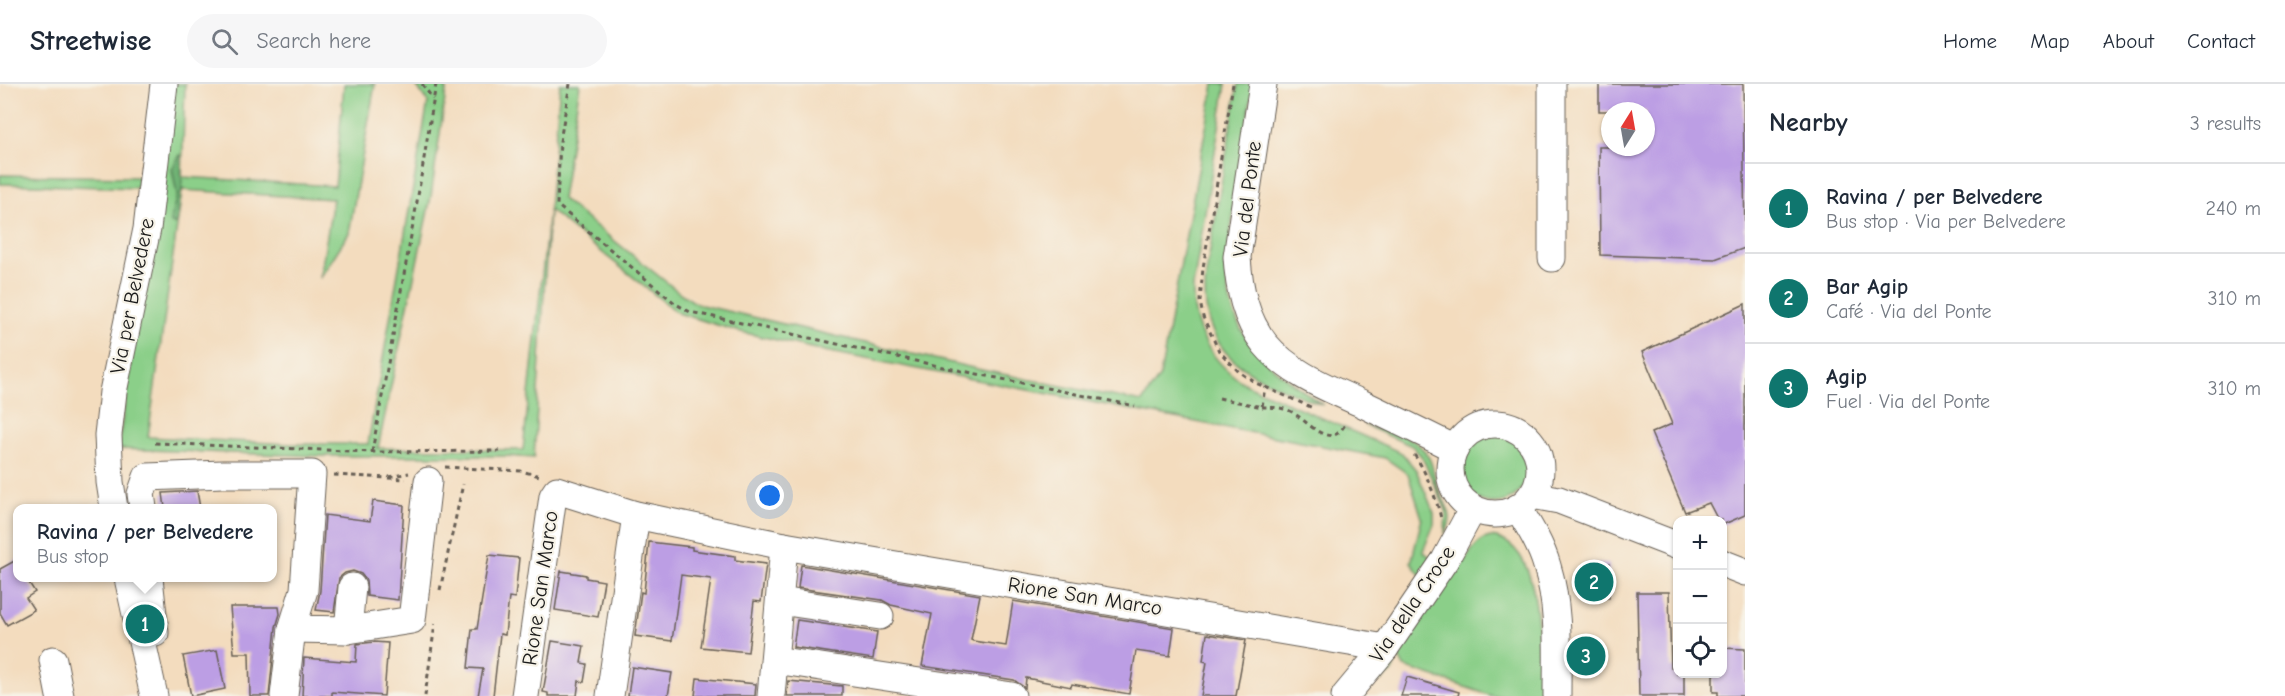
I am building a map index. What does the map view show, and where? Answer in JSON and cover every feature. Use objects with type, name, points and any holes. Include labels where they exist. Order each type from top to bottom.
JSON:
[{"type":"street","name":"Via per Belvedere","points":[[113,504],[107,438],[113,392],[147,229],[164,84]]},
{"type":"street","name":"Via del Ponte","points":[[1263,84],[1237,257],[1244,304],[1256,330],[1282,361],[1312,381],[1455,448]]},
{"type":"street","points":[[1552,84],[1552,258]]},
{"type":"street","points":[[1557,696],[1557,619],[1553,590],[1547,564],[1536,538],[1525,501],[1540,475],[1538,455],[1529,440],[1516,429],[1505,425],[1485,425],[1465,435],[1455,448],[1450,461],[1453,485],[1459,496],[1473,508],[1489,514],[1503,513],[1525,501],[1558,500],[1673,544]]},
{"type":"street","points":[[292,629],[348,630],[412,620],[429,473]]},
{"type":"street","points":[[142,504],[141,494],[147,477],[312,474],[304,590],[292,629],[284,696]]},
{"type":"street","name":"Rione San Marco","points":[[525,696],[553,496],[557,490],[636,515],[784,546],[1385,648]]},
{"type":"street","name":"Via della Croce","points":[[1345,696],[1385,648],[1445,560],[1473,508]]},
{"type":"street","points":[[610,696],[636,515]]},
{"type":"street","points":[[771,696],[784,546]]},
{"type":"street","points":[[1727,565],[1745,572]]},
{"type":"street","points":[[129,582],[153,696]]},
{"type":"street","points":[[149,582],[160,696]]},
{"type":"street","points":[[348,630],[352,587]]},
{"type":"street","points":[[780,601],[880,616]]},
{"type":"street","points":[[53,660],[60,696]]},
{"type":"street","points":[[775,660],[1012,696]]},
{"type":"path","points":[[422,84],[434,100]]},
{"type":"path","points":[[372,452],[417,208],[436,84]]},
{"type":"path","points":[[570,84],[560,141],[557,205],[676,304],[690,312],[943,368],[1135,406]]},
{"type":"path","points":[[1262,407],[1265,387]]},
{"type":"path","points":[[1219,398],[1290,411],[1320,433],[1337,434],[1342,431],[1346,422]]},
{"type":"path","points":[[155,443],[372,452],[500,451]]},
{"type":"path","points":[[312,474],[389,477],[429,473],[528,472],[537,474],[557,490]]},
{"type":"path","points":[[389,477],[429,473]]},
{"type":"path","points":[[440,590],[463,484]]},
{"type":"path","points":[[425,696],[436,614]]},
{"type":"green space","points":[[172,84],[185,84],[182,177],[335,186],[344,84],[375,84],[349,233],[320,278],[333,199],[182,190],[148,437],[291,444],[368,444],[428,102],[415,84],[447,84],[431,196],[378,448],[523,450],[549,210],[534,458],[319,456],[118,449]]},
{"type":"green space","points":[[560,84],[580,84],[562,199],[697,304],[982,370],[1142,402],[1160,376],[1214,84],[1226,84],[1193,287],[1196,317],[1206,344],[1224,367],[1247,385],[1402,453],[1416,470],[1434,513],[1434,524],[1423,551],[1431,558],[1421,576],[1411,563],[1422,518],[1408,474],[1385,458],[824,351],[737,331],[678,313],[549,210]]},
{"type":"green space","points":[[1238,84],[1253,84],[1225,269],[1229,295],[1235,316],[1255,350],[1284,377],[1323,405],[1254,375],[1221,347],[1211,327],[1206,304],[1206,274]]},
{"type":"green space","points":[[180,155],[182,158],[182,190],[177,224],[173,224],[170,221],[177,195],[172,169]]},
{"type":"green space","points":[[0,175],[138,177],[137,188],[0,184]]},
{"type":"green space","points":[[1364,425],[1401,435],[1424,450],[1431,462],[1437,486],[1449,511],[1450,521],[1445,534],[1446,510],[1422,457],[1412,446]]},
{"type":"green space","points":[[1501,435],[1513,441],[1522,450],[1528,462],[1526,482],[1518,493],[1501,503],[1487,503],[1470,493],[1462,482],[1460,462],[1470,445],[1481,437]]},
{"type":"green space","points":[[1491,537],[1505,541],[1516,551],[1525,564],[1531,580],[1535,597],[1539,645],[1544,646],[1543,696],[1492,696],[1404,667],[1399,657],[1392,673],[1378,682],[1371,681],[1450,568],[1458,572],[1476,546]]},
{"type":"building","points":[[1599,84],[1743,84],[1745,248],[1715,259],[1600,255],[1599,147],[1601,147],[1601,156],[1655,156],[1655,102],[1601,102],[1601,111],[1599,111]]},
{"type":"building","points":[[1745,304],[1745,515],[1727,523],[1727,516],[1716,516],[1709,503],[1685,512],[1651,433],[1672,424],[1642,352]]},
{"type":"building","points":[[197,491],[199,504],[164,504],[163,493]]},
{"type":"building","points":[[373,501],[404,505],[398,600],[367,596],[366,580],[361,574],[353,571],[339,578],[334,612],[316,610],[320,591],[325,515],[370,521]]},
{"type":"building","points":[[649,542],[692,547],[692,550],[735,556],[735,560],[766,564],[761,602],[754,601],[748,652],[701,647],[711,579],[681,575],[672,641],[635,636],[641,592],[644,593]]},
{"type":"building","points":[[489,555],[519,558],[515,598],[509,597],[505,635],[500,634],[493,696],[478,696],[483,669],[468,668],[472,629],[477,629]]},
{"type":"building","points":[[13,562],[13,582],[29,582],[35,592],[26,598],[34,610],[7,625],[0,613],[0,569]]},
{"type":"building","points":[[1586,564],[1609,564],[1609,598],[1586,597]]},
{"type":"building","points":[[801,565],[980,595],[971,640],[973,641],[1006,646],[1013,601],[1174,628],[1170,656],[1136,651],[1129,694],[1072,684],[1071,687],[1026,678],[1025,688],[1014,680],[922,666],[932,614],[891,605],[882,600],[798,588]]},
{"type":"building","points":[[561,571],[604,581],[598,617],[555,610]]},
{"type":"building","points":[[1637,592],[1669,592],[1671,668],[1673,668],[1673,678],[1684,678],[1684,696],[1639,696]]},
{"type":"building","points":[[230,607],[279,607],[269,696],[250,696],[249,653],[234,653]]},
{"type":"building","points":[[797,620],[877,632],[873,659],[793,647]]},
{"type":"building","points":[[1207,634],[1246,640],[1236,696],[1201,696],[1207,662],[1203,661]]},
{"type":"building","points":[[552,641],[584,646],[581,663],[587,664],[584,682],[579,681],[577,696],[548,696],[548,693],[543,692]]},
{"type":"building","points":[[388,643],[384,696],[332,692],[332,696],[302,696],[304,658],[356,662],[357,644]]},
{"type":"building","points":[[1727,648],[1745,649],[1745,696],[1718,696],[1718,692],[1713,692],[1713,678],[1727,678]]},
{"type":"building","points":[[217,650],[225,689],[191,696],[183,656]]},
{"type":"building","points":[[632,667],[672,673],[668,696],[628,696]]},
{"type":"building","points":[[1407,677],[1459,692],[1458,696],[1401,696]]},
{"type":"building","points":[[697,678],[756,684],[755,696],[695,696]]},
{"type":"building","points":[[788,681],[842,686],[842,696],[787,696]]},
{"type":"place","name":"Bar Agip","points":[[1594,582]]},
{"type":"place","name":"Ravina / per Belvedere","points":[[145,624]]},
{"type":"place","name":"Agip","points":[[1586,656]]}]
